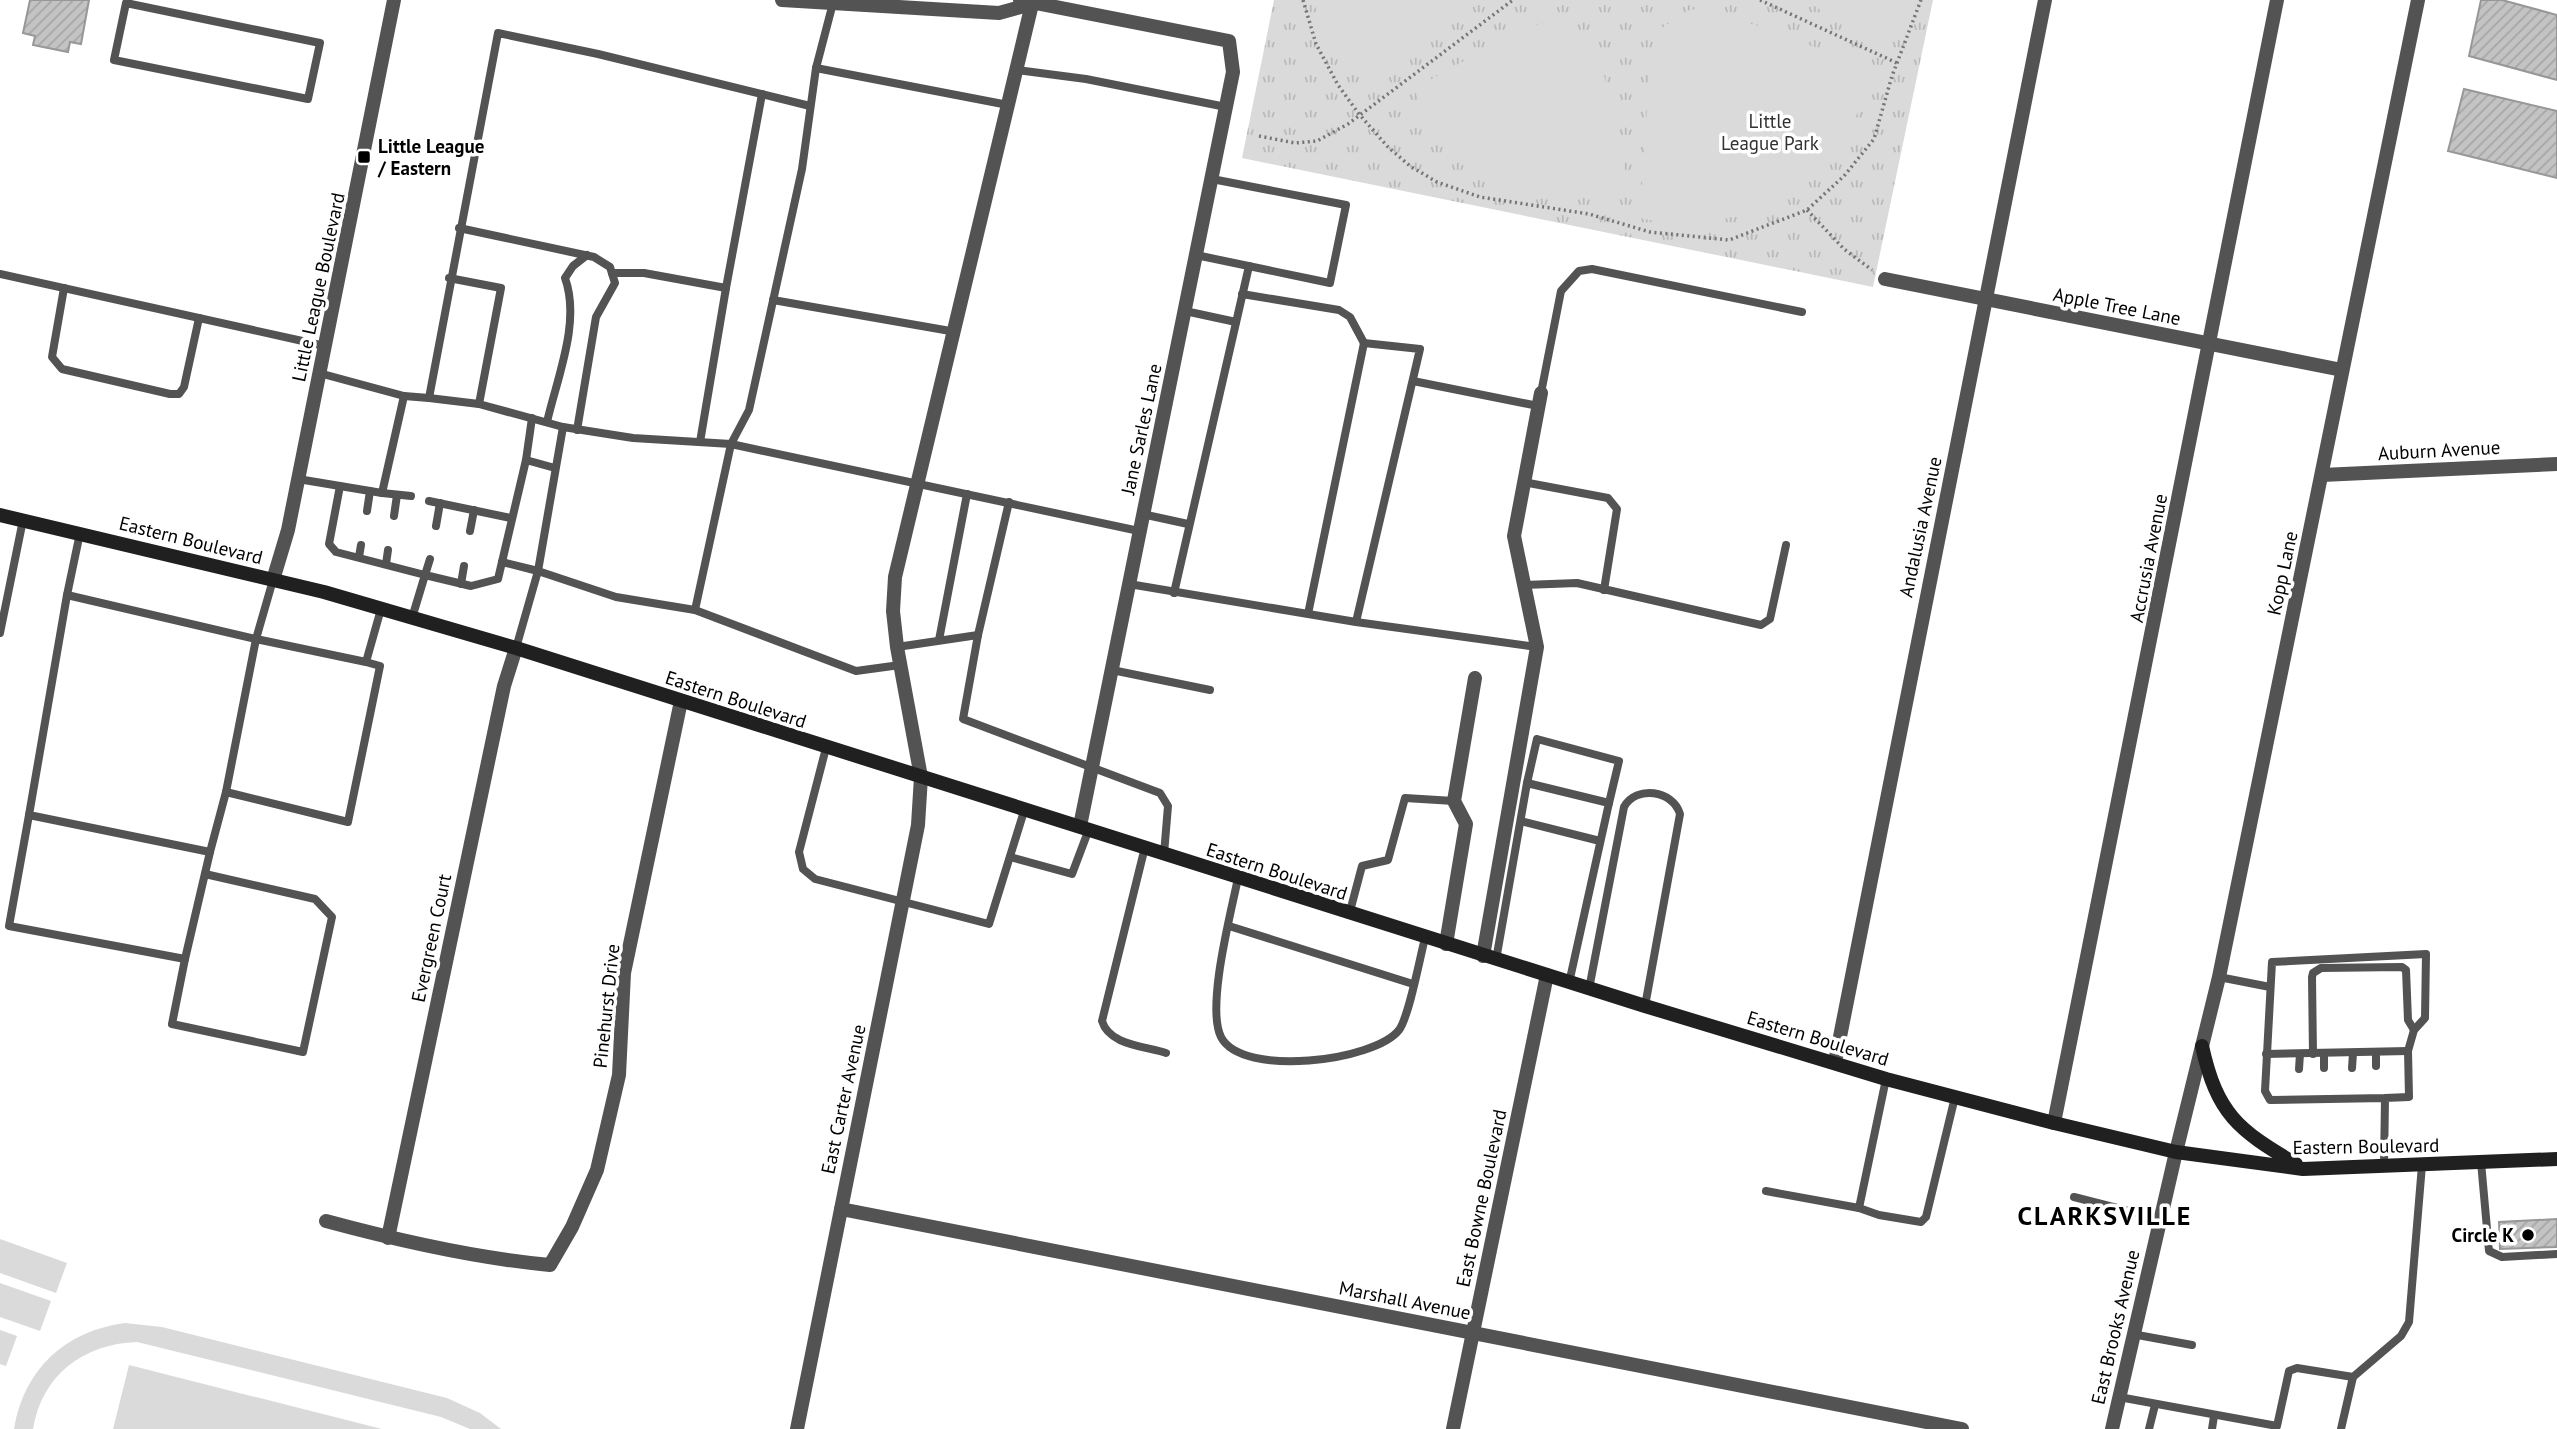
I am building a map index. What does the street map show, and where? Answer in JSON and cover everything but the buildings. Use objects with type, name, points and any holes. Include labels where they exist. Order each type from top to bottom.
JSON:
[{"type":"main road","name":"Eastern Boulevard","points":[[0,515],[273,580],[516,648],[1569,983],[1886,1079],[2054,1123],[2176,1153],[2304,1168],[2557,1159]]},
{"type":"main road","points":[[2202,1046],[2210,1083],[2232,1118],[2265,1146],[2304,1168]]},
{"type":"street","name":"Little League Boulevard","points":[[273,580],[288,530],[394,0]]},
{"type":"street","points":[[782,0],[999,13],[1026,2]]},
{"type":"street","name":"Andalusia Avenue","points":[[1835,1062],[2045,0]]},
{"type":"street","name":"Accrusia Avenue","points":[[2054,1123],[2277,0]]},
{"type":"street","name":"Kopp Lane","points":[[2176,1153],[2219,977],[2418,0]]},
{"type":"street","name":"Jane Sarles Lane","points":[[1026,2],[1120,17],[1229,41],[1233,72],[1142,514],[1093,766],[1085,827]]},
{"type":"street","name":"East Carter Avenue","points":[[797,1429],[918,825],[921,777],[897,647],[893,611],[895,577],[1017,71],[1026,2]]},
{"type":"street","name":"Apple Tree Lane","points":[[1885,279],[2342,370]]},
{"type":"street","points":[[1489,958],[1536,647],[1514,537],[1540,400]]},
{"type":"street","name":"Auburn Avenue","points":[[2322,475],[2557,464]]},
{"type":"street","name":"Evergreen Court","points":[[388,1238],[504,686],[516,648]]},
{"type":"street","points":[[1446,944],[1466,824],[1454,801],[1475,678]]},
{"type":"street","name":"Pinehurst Drive","points":[[388,1238],[497,1260],[550,1265],[572,1227],[597,1170],[619,1075],[624,973],[681,701]]},
{"type":"street","name":"East Bowne Boulevard","points":[[1453,1429],[1547,975]]},
{"type":"street","name":"East Brooks Avenue","points":[[2112,1429],[2176,1153]]},
{"type":"street","name":"Marshall Avenue","points":[[841,1209],[1962,1429]]},
{"type":"street","points":[[326,1221],[388,1238]]},
{"type":"lane","points":[[127,2],[320,43],[308,99],[114,60],[127,2]]},
{"type":"lane","points":[[695,610],[731,444],[749,410],[802,169],[816,68],[833,2]]},
{"type":"lane","points":[[429,398],[449,278],[498,33],[597,54],[810,106]]},
{"type":"lane","points":[[816,68],[1008,106]]},
{"type":"lane","points":[[1017,71],[1086,79],[1226,107]]},
{"type":"lane","points":[[700,442],[762,94]]},
{"type":"lane","points":[[1196,255],[1331,283],[1346,205],[1212,179]]},
{"type":"lane","points":[[459,228],[587,256],[610,267],[615,283],[596,317],[577,430]]},
{"type":"lane","points":[[547,422],[571,318],[572,296],[565,278],[573,265],[587,256]]},
{"type":"lane","points":[[1174,593],[1249,266]]},
{"type":"lane","points":[[1413,382],[1540,400],[1561,291],[1579,271],[1592,269],[1802,312]]},
{"type":"lane","points":[[612,273],[644,272],[726,288]]},
{"type":"lane","points":[[0,274],[325,346]]},
{"type":"lane","points":[[449,278],[501,288],[479,404]]},
{"type":"lane","points":[[64,288],[52,356],[54,363],[62,369],[157,391],[179,394],[184,387],[199,318]]},
{"type":"lane","points":[[1242,294],[1339,310],[1350,317],[1364,343],[1308,614]]},
{"type":"lane","points":[[773,300],[956,332]]},
{"type":"lane","points":[[1185,311],[1236,322]]},
{"type":"lane","points":[[1356,622],[1420,349],[1364,343]]},
{"type":"lane","points":[[320,373],[404,396],[479,404],[577,430],[633,438],[731,444],[1139,531]]},
{"type":"lane","points":[[382,493],[404,396]]},
{"type":"lane","points":[[340,486],[329,544],[336,552],[471,586],[498,579],[533,418]]},
{"type":"lane","points":[[516,648],[538,571],[563,427]]},
{"type":"lane","points":[[526,460],[555,468]]},
{"type":"lane","points":[[298,479],[411,496]]},
{"type":"lane","points":[[1523,482],[1608,498],[1615,503],[1618,509],[1604,590]]},
{"type":"lane","points":[[367,511],[370,491]]},
{"type":"lane","points":[[939,640],[967,494]]},
{"type":"lane","points":[[394,516],[397,495]]},
{"type":"lane","points":[[429,500],[511,518]]},
{"type":"lane","points":[[1009,502],[978,635],[963,719],[1093,766],[1167,799],[1164,854]]},
{"type":"lane","points":[[436,526],[440,503]]},
{"type":"lane","points":[[470,531],[474,510]]},
{"type":"lane","points":[[1142,514],[1188,524]]},
{"type":"lane","points":[[0,633],[23,520]]},
{"type":"lane","points":[[80,532],[9,926],[186,959]]},
{"type":"lane","points":[[359,557],[361,545]]},
{"type":"lane","points":[[1524,585],[1577,583],[1761,625],[1770,619],[1786,545]]},
{"type":"lane","points":[[386,564],[388,550]]},
{"type":"lane","points":[[412,618],[430,559]]},
{"type":"lane","points":[[502,562],[616,597],[695,610],[856,671],[900,665]]},
{"type":"lane","points":[[461,584],[464,566]]},
{"type":"lane","points":[[205,874],[315,899],[332,918],[303,1052],[172,1024],[186,959],[205,874],[210,852],[226,792],[256,639],[273,580]]},
{"type":"lane","points":[[1129,584],[1356,622],[1536,647]]},
{"type":"lane","points":[[67,595],[380,666],[348,822],[226,792]]},
{"type":"lane","points":[[366,662],[381,609]]},
{"type":"lane","points":[[897,647],[978,635]]},
{"type":"lane","points":[[1112,670],[1210,690]]},
{"type":"lane","points":[[1489,958],[1538,739],[1619,761],[1569,983]]},
{"type":"lane","points":[[826,748],[799,852],[803,869],[815,879],[989,924],[1025,808]]},
{"type":"lane","points":[[1527,783],[1609,803]]},
{"type":"lane","points":[[1589,989],[1624,807],[1635,795],[1644,792],[1668,798],[1674,801],[1680,814],[1645,1006]]},
{"type":"lane","points":[[1349,915],[1362,866],[1388,860],[1405,798],[1454,801]]},
{"type":"lane","points":[[29,815],[210,852]]},
{"type":"lane","points":[[1521,821],[1600,841]]},
{"type":"lane","points":[[1010,857],[1072,874],[1085,827]]},
{"type":"lane","points":[[1145,847],[1102,1021],[1105,1031],[1114,1038],[1166,1053]]},
{"type":"lane","points":[[1238,878],[1216,993],[1221,1037],[1232,1049],[1263,1059],[1288,1061],[1365,1052],[1389,1041],[1402,1028],[1425,938]]},
{"type":"lane","points":[[1229,926],[1413,984]]},
{"type":"lane","points":[[2426,954],[2425,1018],[2414,1030],[2408,1051],[2409,1097],[2298,1095],[2270,1100],[2265,1091],[2272,962],[2426,954]]},
{"type":"lane","points":[[2313,1054],[2312,977],[2313,973],[2321,968],[2402,967],[2406,970],[2408,1020],[2414,1030]]},
{"type":"lane","points":[[2219,977],[2270,987]]},
{"type":"lane","points":[[2266,1055],[2408,1051]]},
{"type":"lane","points":[[2352,1068],[2353,1053]]},
{"type":"lane","points":[[2376,1053],[2376,1066]]},
{"type":"lane","points":[[2299,1069],[2300,1054]]},
{"type":"lane","points":[[2324,1054],[2324,1069]]},
{"type":"lane","points":[[1858,1208],[1886,1079]]},
{"type":"lane","points":[[2380,1095],[2384,1167]]},
{"type":"lane","points":[[1766,1191],[1920,1222],[1926,1217],[1955,1097]]},
{"type":"lane","points":[[2481,1163],[2489,1251],[2502,1257],[2557,1254]]},
{"type":"lane","points":[[2341,1429],[2353,1377],[2401,1336],[2409,1322],[2422,1165]]},
{"type":"lane","points":[[2074,1197],[2160,1219]]},
{"type":"lane","points":[[2132,1334],[2192,1345]]},
{"type":"lane","points":[[2119,1397],[2277,1428],[2290,1371],[2297,1368],[2353,1377]]},
{"type":"lane","points":[[2149,1429],[2155,1405]]},
{"type":"lane","points":[[2212,1429],[2214,1416]]},
{"type":"path","points":[[1303,0],[1317,44],[1338,85],[1387,146],[1410,166],[1437,182],[1480,197],[1589,214],[1650,232],[1729,240],[1807,210],[1844,176],[1874,139],[1897,63],[1922,0]]},
{"type":"path","points":[[1259,136],[1295,143],[1317,141],[1360,114],[1513,0]]},
{"type":"path","points":[[1760,0],[1897,63]]},
{"type":"path","points":[[1807,210],[1844,249],[1885,279]]},
{"type":"green space","name":"Little League Park","points":[[1274,0],[1933,0],[1873,287],[1242,158]]},
{"type":"green space","points":[[1312,0],[1468,0],[1377,89],[1340,48]]},
{"type":"green space","points":[[1805,0],[1912,0],[1897,27],[1880,48]]},
{"type":"green space","points":[[1691,9],[1755,25],[1870,68],[1860,107],[1842,141],[1818,170],[1788,193],[1754,210],[1717,220],[1679,223],[1640,218],[1649,75],[1660,29]]},
{"type":"green space","points":[[1555,18],[1587,34],[1604,75],[1628,185],[1574,199],[1521,195],[1496,186],[1473,173],[1452,155],[1434,133],[1423,111],[1414,89],[1508,36]]},
{"type":"green space","points":[[0,1239],[67,1263],[56,1293],[0,1273]]},
{"type":"green space","points":[[0,1283],[51,1301],[40,1331],[0,1317]]},
{"type":"green space","points":[[125,1323],[162,1327],[447,1398],[480,1413],[501,1429],[470,1429],[441,1417],[137,1342],[99,1349],[68,1366],[45,1393],[33,1429],[14,1429],[27,1388],[51,1356],[84,1335],[103,1327]]},
{"type":"green space","points":[[0,1330],[17,1336],[6,1366],[0,1364]]},
{"type":"green space","points":[[129,1365],[382,1429],[113,1429]]},
{"type":"place","name":"Little League / Eastern","points":[[364,157]]},
{"type":"place","name":"Circle K","points":[[2528,1235]]},
{"type":"district","name":"CLARKSVILLE","points":[[2105,1215]]}]
